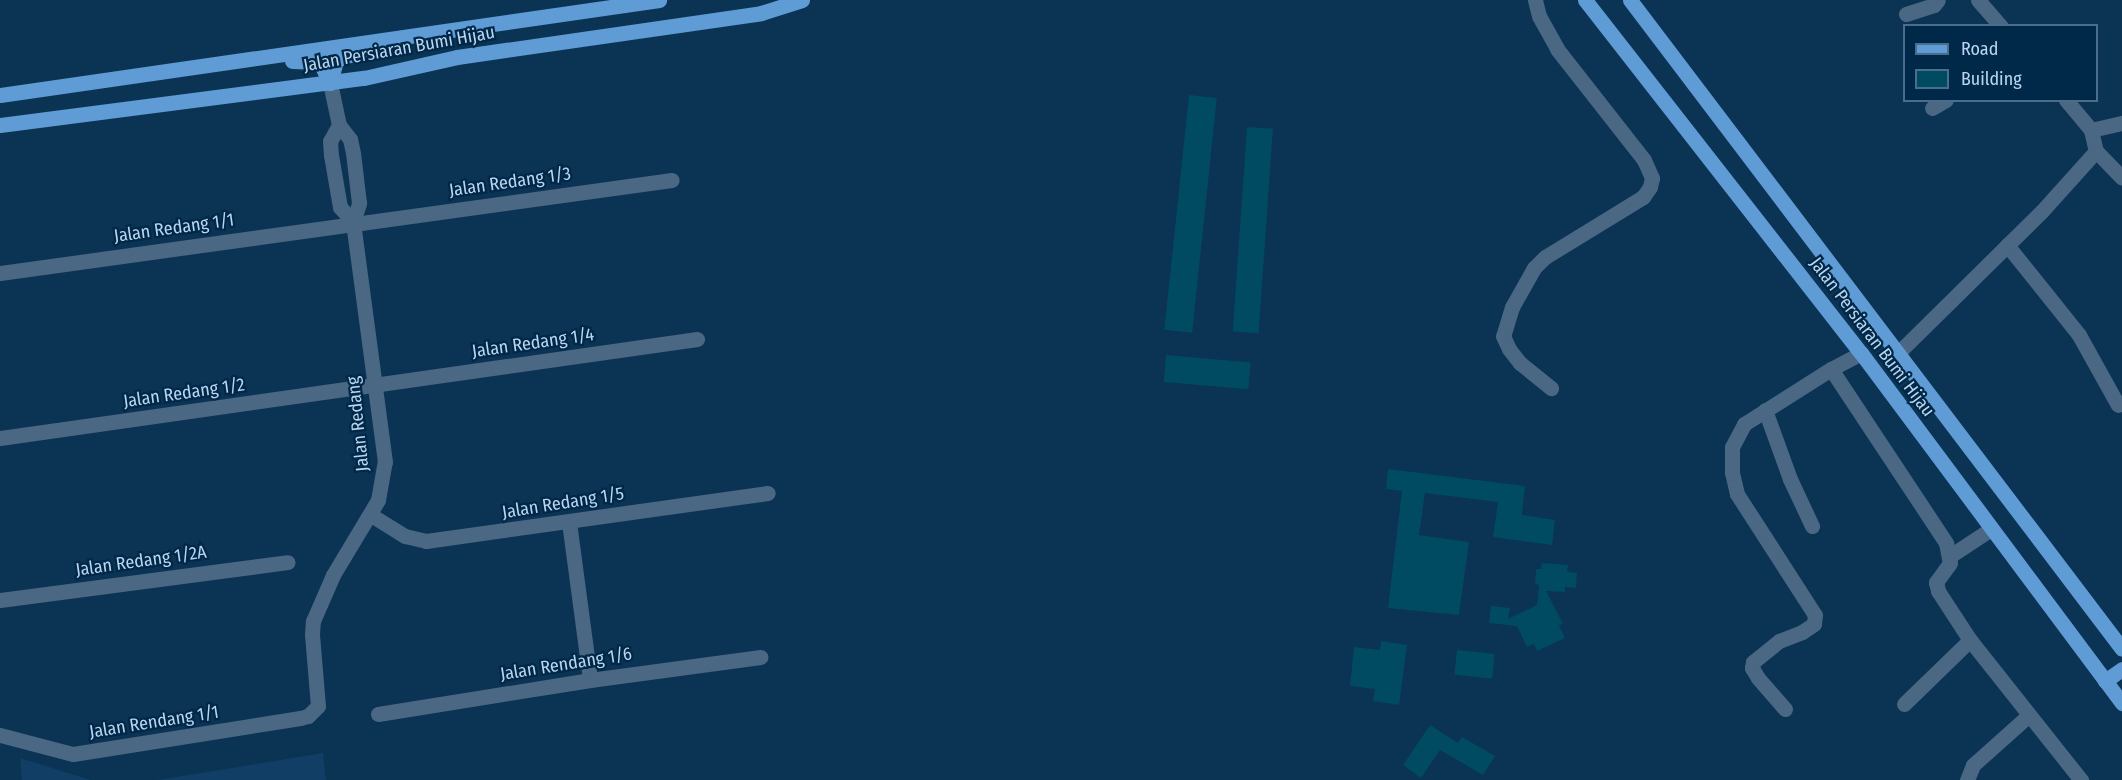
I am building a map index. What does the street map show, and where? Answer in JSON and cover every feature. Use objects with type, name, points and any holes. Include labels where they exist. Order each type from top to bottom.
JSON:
[{"type":"main road","name":"Jalan Persiaran Bumi Hijau","points":[[0,95],[659,0]]},
{"type":"main road","name":"Jalan Persiaran Bumi Hijau","points":[[0,126],[330,83],[457,57],[761,13],[802,0]]},
{"type":"main road","name":"Jalan Persiaran Bumi Hijau","points":[[1585,0],[1861,353],[2122,703]]},
{"type":"main road","name":"Jalan Persiaran Bumi Hijau","points":[[1630,0],[2122,649]]},
{"type":"main road","points":[[330,83],[336,60],[402,38]]},
{"type":"main road","points":[[232,61],[320,62],[330,83]]},
{"type":"main road","points":[[2105,681],[2122,669]]},
{"type":"street","points":[[1535,0],[1539,16],[1557,49],[1644,160],[1652,178],[1650,187],[1643,197],[1545,257],[1534,268],[1512,307],[1503,336],[1509,349],[1520,363],[1551,388]]},
{"type":"street","points":[[1906,14],[1934,5],[1938,0]]},
{"type":"street","points":[[1980,0],[1999,24]]},
{"type":"street","name":"Jalan Redang","points":[[313,712],[319,700],[312,634],[313,621],[333,575],[371,515],[382,486],[385,462],[353,222],[359,203],[353,153],[350,139],[339,125],[330,83]]},
{"type":"street","points":[[2068,102],[2091,130],[2096,151],[2122,178]]},
{"type":"street","points":[[2091,130],[2122,123]]},
{"type":"street","name":"Jalan Redang","points":[[339,125],[330,141],[331,155],[340,207],[353,222]]},
{"type":"street","points":[[1898,353],[2007,245],[2096,151]]},
{"type":"street","name":"Jalan Redang 1/3","points":[[353,222],[672,180]]},
{"type":"street","name":"Jalan Redang 1/1","points":[[0,273],[353,222]]},
{"type":"street","points":[[2007,245],[2079,335],[2118,405]]},
{"type":"street","name":"Jalan Redang 1/4","points":[[374,386],[697,339]]},
{"type":"street","points":[[1785,709],[1758,678],[1752,668],[1753,662],[1779,641],[1802,632],[1814,624],[1815,615],[1737,494],[1732,473],[1732,447],[1744,424],[1831,369],[1861,353]]},
{"type":"street","points":[[1831,369],[1946,543],[1950,563],[1936,582],[1936,587],[1970,640],[2080,780]]},
{"type":"street","name":"Jalan Redang 1/2","points":[[0,438],[374,386]]},
{"type":"street","points":[[1765,410],[1790,479],[1812,526]]},
{"type":"street","name":"Jalan Redang 1/5","points":[[371,515],[405,536],[426,541],[768,493]]},
{"type":"street","points":[[568,522],[590,680]]},
{"type":"street","points":[[1950,556],[1991,528]]},
{"type":"street","name":"Jalan Redang 1/2A","points":[[0,600],[288,562]]},
{"type":"street","points":[[1904,704],[1970,640]]},
{"type":"street","name":"Jalan Rendang 1/6","points":[[378,714],[590,680],[760,657]]},
{"type":"street","name":"Jalan Rendang 1/1","points":[[0,735],[74,754],[300,718],[313,712]]},
{"type":"street","points":[[1967,780],[1972,765],[2029,715]]},
{"type":"shaded area","points":[[323,753],[326,780],[158,780]]},
{"type":"shaded area","points":[[20,758],[91,780],[22,780]]},
{"type":"building","points":[[1189,95],[1217,98],[1192,333],[1164,330]]},
{"type":"building","points":[[1247,127],[1273,129],[1259,333],[1233,332]]},
{"type":"building","points":[[1166,355],[1251,362],[1248,389],[1164,382]]},
{"type":"building","points":[[1388,469],[1525,486],[1522,515],[1555,520],[1552,545],[1493,537],[1498,502],[1425,493],[1419,535],[1469,542],[1459,615],[1388,608],[1402,491],[1386,489]]},
{"type":"building","points":[[1542,563],[1568,565],[1567,572],[1577,573],[1576,588],[1565,587],[1565,592],[1546,591],[1563,624],[1559,625],[1565,638],[1537,651],[1534,644],[1527,647],[1517,626],[1489,623],[1491,606],[1510,608],[1508,619],[1537,605],[1539,585],[1535,584],[1536,569],[1541,569]]},
{"type":"building","points":[[1381,641],[1407,645],[1399,705],[1373,701],[1375,689],[1350,686],[1354,647],[1380,650]]},
{"type":"building","points":[[1457,650],[1495,654],[1492,679],[1454,675]]},
{"type":"building","points":[[1430,725],[1458,743],[1462,737],[1495,756],[1483,775],[1440,750],[1421,778],[1403,765]]}]
